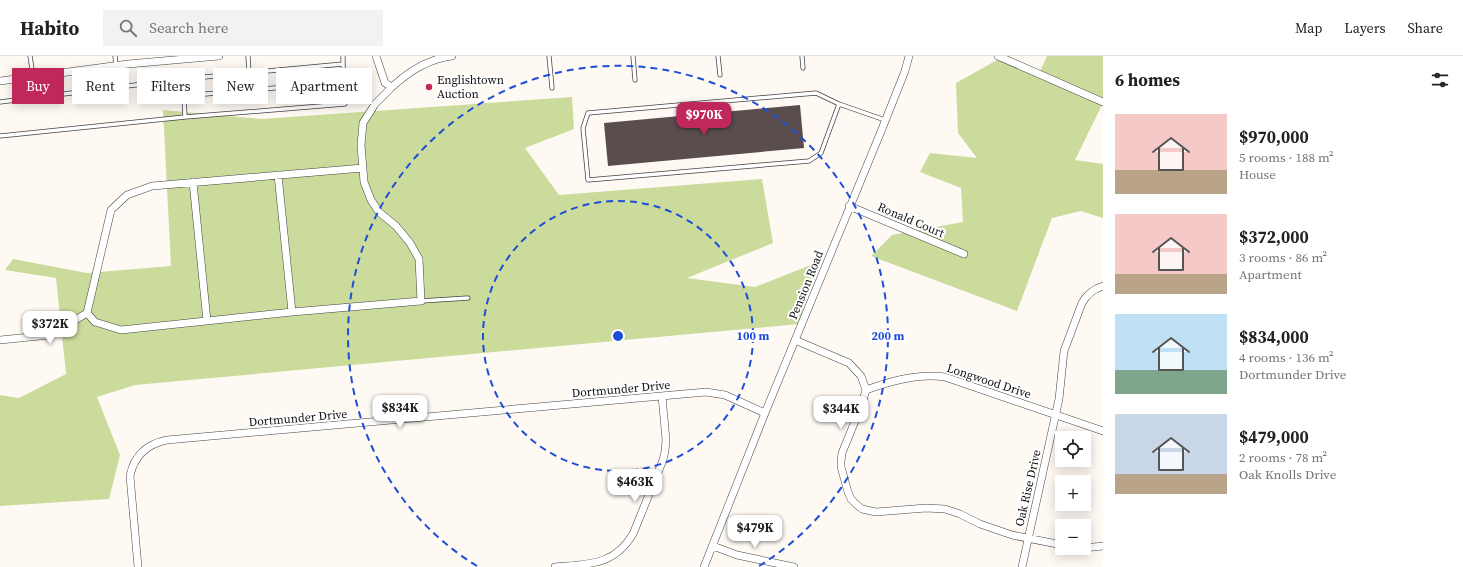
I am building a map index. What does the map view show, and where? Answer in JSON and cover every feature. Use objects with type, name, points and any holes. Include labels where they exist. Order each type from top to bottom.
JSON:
[{"type":"street","points":[[64,72],[116,65],[219,56]]},
{"type":"street","points":[[376,56],[385,83],[392,87]]},
{"type":"street","points":[[87,313],[95,322],[121,330],[292,312],[421,301],[419,259],[410,243],[396,226],[379,212],[364,182],[361,145],[363,123],[376,104],[406,75],[427,63],[452,56]]},
{"type":"street","name":"Pension Road","points":[[704,567],[765,412],[905,71],[909,56]]},
{"type":"street","points":[[998,56],[1103,102]]},
{"type":"street","points":[[0,81],[12,79]]},
{"type":"street","points":[[0,340],[50,335],[87,313],[111,210],[127,195],[152,186],[363,168]]},
{"type":"street","points":[[278,175],[292,312]]},
{"type":"street","points":[[193,182],[207,321]]},
{"type":"street","name":"Ronald Court","points":[[849,206],[964,254]]},
{"type":"street","name":"Oak Rise Drive","points":[[1022,567],[1056,415],[1065,344],[1086,296],[1097,288],[1103,286]]},
{"type":"street","points":[[795,340],[849,363],[861,376],[866,390],[862,404],[842,453],[841,467],[851,499],[862,509],[876,512],[926,508],[945,509],[998,531],[1055,545]]},
{"type":"street","name":"Longwood Drive","points":[[866,390],[880,385],[922,376],[934,375],[945,377],[1103,431]]},
{"type":"street","name":"Dortmunder Drive","points":[[138,567],[130,476],[133,465],[138,457],[144,450],[157,442],[706,392],[717,393],[744,402],[765,412]]},
{"type":"street","points":[[555,567],[601,562],[618,553],[628,542],[663,460],[666,440],[662,396]]},
{"type":"street","points":[[713,546],[737,555],[794,567]]},
{"type":"street","points":[[1091,547],[1103,546]]},
{"type":"lane","points":[[30,56],[31,68]]},
{"type":"lane","points":[[115,56],[116,68]]},
{"type":"lane","points":[[248,56],[249,68]]},
{"type":"lane","points":[[342,56],[343,68]]},
{"type":"lane","points":[[549,56],[552,88]]},
{"type":"lane","points":[[633,56],[635,80]]},
{"type":"lane","points":[[718,56],[720,75]]},
{"type":"lane","points":[[802,56],[803,68]]},
{"type":"lane","points":[[268,71],[343,64]]},
{"type":"lane","points":[[205,94],[276,88]]},
{"type":"lane","points":[[0,102],[72,93]]},
{"type":"lane","points":[[839,104],[821,153],[809,161],[588,180],[583,128],[588,113],[816,93],[839,104],[885,120]]},
{"type":"lane","points":[[184,104],[185,117]]},
{"type":"lane","points":[[0,136],[185,117],[345,104]]},
{"type":"lane","points":[[421,301],[468,298]]},
{"type":"green space","points":[[1047,56],[1103,56],[1103,103],[1075,160],[1103,164],[1103,218],[1081,211],[1052,218],[1017,311],[871,256],[892,235],[963,222],[961,188],[920,172],[930,153],[977,158],[958,133],[956,83],[999,59],[1039,74]]},
{"type":"green space","points":[[572,97],[574,129],[525,148],[559,195],[762,179],[773,243],[687,278],[755,287],[816,263],[799,324],[135,385],[97,397],[120,455],[109,499],[0,506],[0,395],[19,398],[66,374],[56,278],[5,270],[13,259],[87,273],[171,266],[163,110],[261,119]]},
{"type":"building","points":[[800,105],[804,148],[608,166],[604,123]]},
{"type":"place","name":"Englishtown Auction","points":[[429,87]]}]
